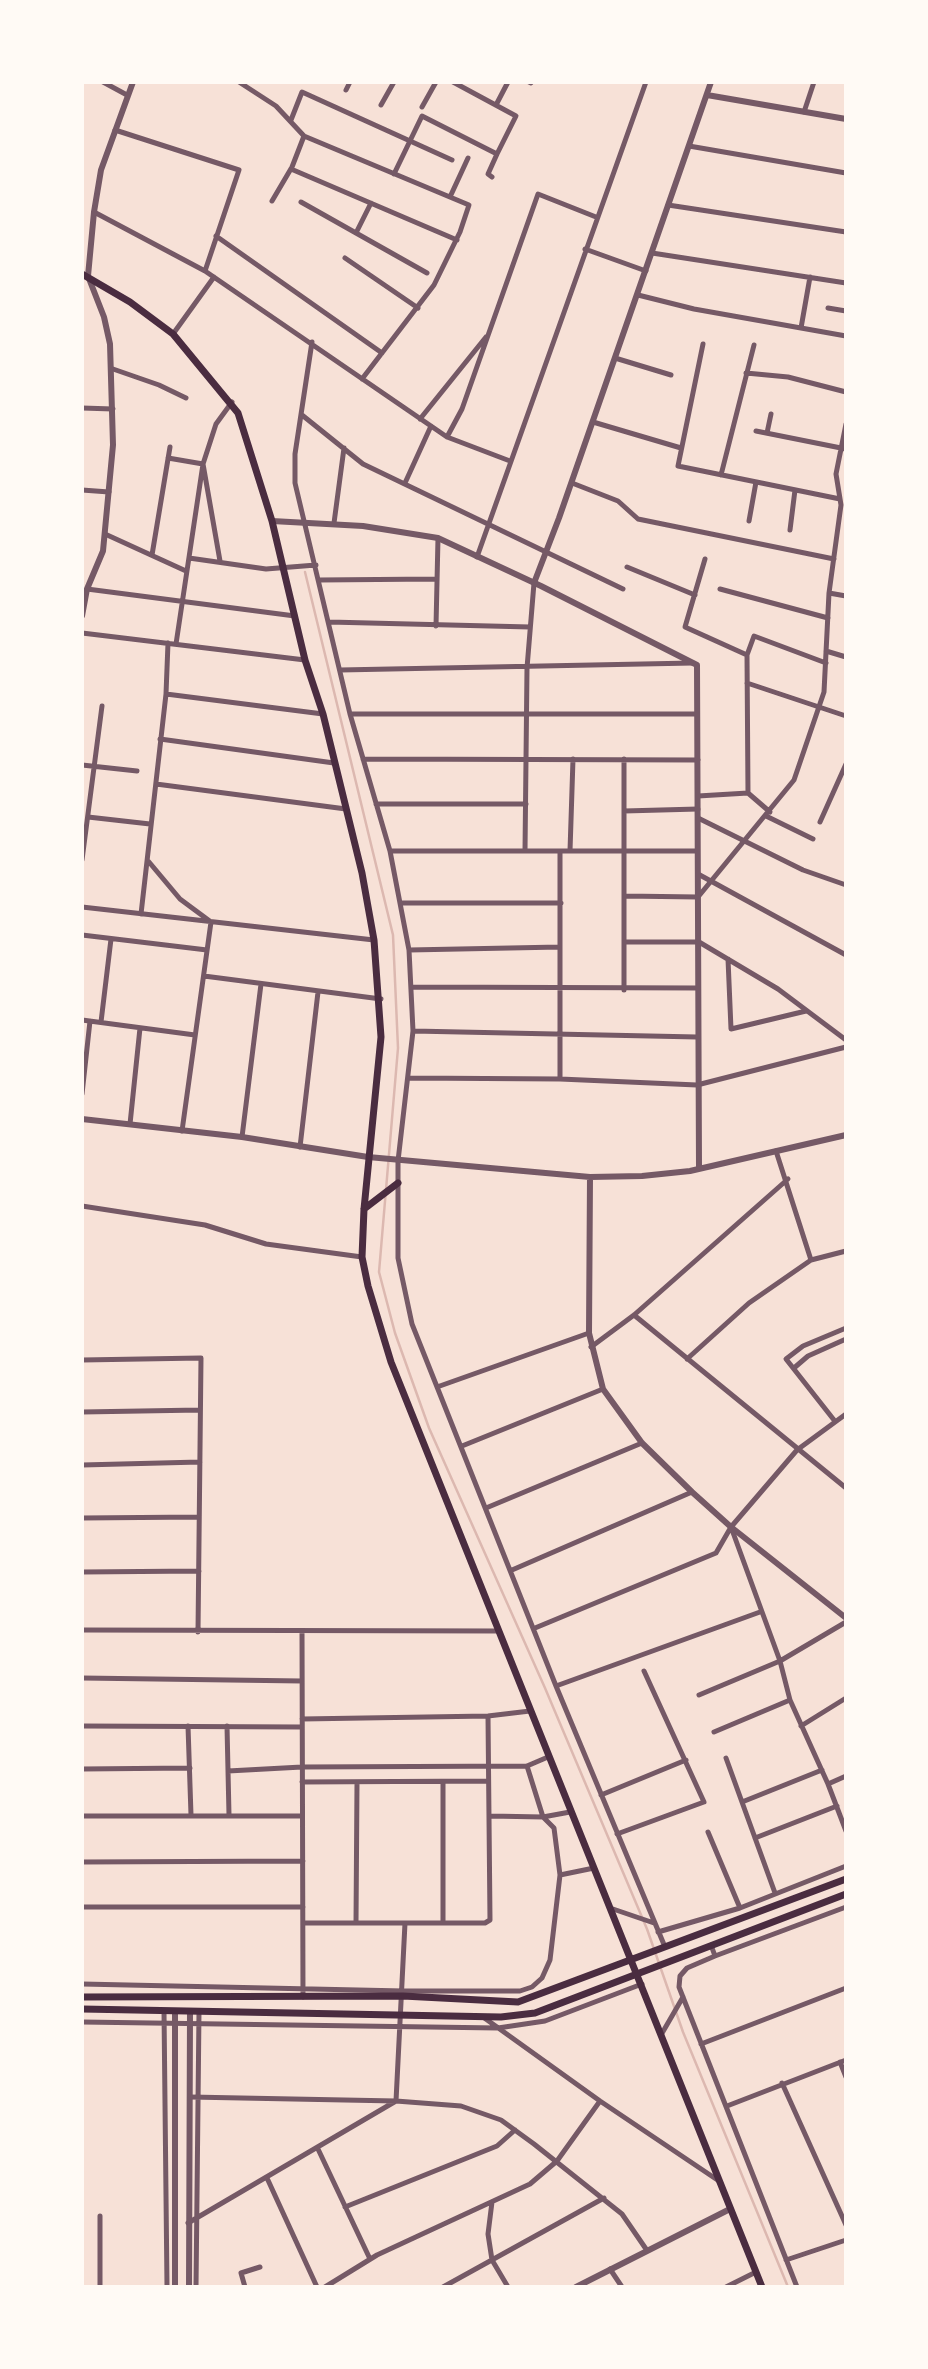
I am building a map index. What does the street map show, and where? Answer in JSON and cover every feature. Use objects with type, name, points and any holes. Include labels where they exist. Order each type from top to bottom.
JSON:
[{"type":"main road","points":[[85,275],[173,334],[232,402],[272,521],[305,660],[323,714],[374,940],[381,999],[381,1037],[364,1209],[362,1257],[391,1362],[570,1812],[632,1959],[642,1973],[642,1984],[661,2035],[762,2287]]},
{"type":"main road","points":[[364,1209],[397,1183]]},
{"type":"main road","points":[[82,1997],[404,1994],[518,2003],[548,1994],[632,1959],[846,1879]]},
{"type":"main road","points":[[82,2009],[481,2016],[535,2013],[846,1894]]},
{"type":"street","points":[[103,82],[127,95]]},
{"type":"street","points":[[82,616],[87,589],[103,551],[113,409],[113,369],[104,317],[85,275],[102,170],[127,95],[134,82]]},
{"type":"street","points":[[239,82],[276,106],[304,136],[468,205],[457,240],[434,285],[362,379]]},
{"type":"street","points":[[346,90],[350,82]]},
{"type":"street","points":[[381,105],[394,82]]},
{"type":"street","points":[[422,107],[436,82]]},
{"type":"street","points":[[453,82],[516,116],[488,174],[492,177]]},
{"type":"street","points":[[496,105],[508,82]]},
{"type":"street","points":[[477,557],[584,249],[646,82]]},
{"type":"street","points":[[524,851],[527,668],[534,583],[572,482],[711,82]]},
{"type":"street","points":[[804,111],[814,82]]},
{"type":"street","points":[[291,120],[302,92],[452,160]]},
{"type":"street","points":[[707,95],[846,119]]},
{"type":"street","points":[[394,174],[408,139],[422,116],[497,154]]},
{"type":"street","points":[[115,130],[239,170],[205,271]]},
{"type":"street","points":[[272,201],[291,169],[304,136]]},
{"type":"street","points":[[689,146],[846,173]]},
{"type":"street","points":[[450,197],[468,158]]},
{"type":"street","points":[[291,169],[457,240]]},
{"type":"street","points":[[447,437],[462,408],[491,332],[538,194],[596,217]]},
{"type":"street","points":[[301,202],[427,273]]},
{"type":"street","points":[[356,233],[370,203]]},
{"type":"street","points":[[668,205],[846,232]]},
{"type":"street","points":[[94,212],[205,271],[447,437],[510,461]]},
{"type":"street","points":[[216,236],[382,353]]},
{"type":"street","points":[[584,249],[646,271]]},
{"type":"street","points":[[652,253],[846,283]]},
{"type":"street","points":[[345,258],[418,308]]},
{"type":"street","points":[[173,334],[214,277]]},
{"type":"street","points":[[802,328],[810,277]]},
{"type":"street","points":[[638,295],[694,309],[846,336]]},
{"type":"street","points":[[828,308],[846,312]]},
{"type":"street","points":[[420,419],[491,332]]},
{"type":"street","points":[[312,342],[295,454],[295,483],[350,714],[390,850],[402,903],[413,986],[409,1078],[396,1161],[398,1258],[412,1324],[556,1686],[658,1932],[662,1948]]},
{"type":"street","points":[[702,344],[678,467],[840,499]]},
{"type":"street","points":[[721,475],[754,345]]},
{"type":"street","points":[[615,359],[671,375]]},
{"type":"street","points":[[113,369],[159,384],[186,398]]},
{"type":"street","points":[[746,373],[788,377],[846,392]]},
{"type":"street","points":[[176,644],[203,464],[216,424],[232,402]]},
{"type":"street","points":[[82,408],[113,409]]},
{"type":"street","points":[[767,433],[771,414]]},
{"type":"street","points":[[302,415],[363,464],[489,522],[623,589]]},
{"type":"street","points":[[593,422],[681,448]]},
{"type":"street","points":[[698,897],[794,780],[824,692],[829,593],[840,499],[835,474],[843,448],[846,424]]},
{"type":"street","points":[[404,483],[431,426]]},
{"type":"street","points":[[756,431],[843,448]]},
{"type":"street","points":[[152,555],[170,447]]},
{"type":"street","points":[[334,523],[344,448]]},
{"type":"street","points":[[168,458],[203,464]]},
{"type":"street","points":[[203,464],[220,561]]},
{"type":"street","points":[[572,482],[618,501],[638,519],[834,559]]},
{"type":"street","points":[[750,521],[756,482]]},
{"type":"street","points":[[82,490],[109,492]]},
{"type":"street","points":[[790,530],[795,490]]},
{"type":"street","points":[[272,521],[334,523],[438,538],[697,665],[699,1168]]},
{"type":"street","points":[[105,534],[186,570]]},
{"type":"street","points":[[436,626],[438,538]]},
{"type":"street","points":[[189,558],[282,570],[316,565]]},
{"type":"street","points":[[705,559],[685,627],[747,654]]},
{"type":"street","points":[[627,567],[695,595]]},
{"type":"street","points":[[319,580],[436,579]]},
{"type":"street","points":[[87,589],[295,616]]},
{"type":"street","points":[[720,589],[828,618]]},
{"type":"street","points":[[829,593],[846,596]]},
{"type":"street","points":[[329,622],[530,627]]},
{"type":"street","points":[[82,633],[305,660]]},
{"type":"street","points":[[813,839],[768,814],[748,793],[747,654],[754,636],[826,663]]},
{"type":"street","points":[[141,914],[166,694],[168,643]]},
{"type":"street","points":[[826,651],[846,657]]},
{"type":"street","points":[[340,670],[693,663]]},
{"type":"street","points":[[747,683],[846,716]]},
{"type":"street","points":[[166,694],[323,714]]},
{"type":"street","points":[[82,860],[102,706]]},
{"type":"street","points":[[350,714],[697,714]]},
{"type":"street","points":[[160,739],[334,763]]},
{"type":"street","points":[[363,758],[698,760]]},
{"type":"street","points":[[570,851],[573,759]]},
{"type":"street","points":[[624,760],[624,990]]},
{"type":"street","points":[[820,822],[846,764]]},
{"type":"street","points":[[82,765],[137,771]]},
{"type":"street","points":[[156,783],[346,809]]},
{"type":"street","points":[[698,796],[748,793]]},
{"type":"street","points":[[376,804],[526,804]]},
{"type":"street","points":[[624,811],[698,809]]},
{"type":"street","points":[[88,817],[150,824]]},
{"type":"street","points":[[698,818],[803,870],[846,885]]},
{"type":"street","points":[[390,850],[697,851]]},
{"type":"street","points":[[560,851],[560,1079]]},
{"type":"street","points":[[149,862],[180,900],[211,922]]},
{"type":"street","points":[[698,874],[846,955]]},
{"type":"street","points":[[624,896],[698,897]]},
{"type":"street","points":[[402,903],[561,902]]},
{"type":"street","points":[[82,907],[374,940]]},
{"type":"street","points":[[182,1131],[211,922]]},
{"type":"street","points":[[82,936],[207,950]]},
{"type":"street","points":[[101,1022],[111,939]]},
{"type":"street","points":[[625,942],[699,942],[778,989],[846,1040]]},
{"type":"street","points":[[409,950],[560,947]]},
{"type":"street","points":[[728,960],[731,1029],[807,1011]]},
{"type":"street","points":[[204,976],[381,999]]},
{"type":"street","points":[[242,1137],[261,984]]},
{"type":"street","points":[[413,986],[560,986],[624,990],[698,988]]},
{"type":"street","points":[[300,1147],[318,992]]},
{"type":"street","points":[[82,1020],[195,1035]]},
{"type":"street","points":[[82,1094],[90,1021]]},
{"type":"street","points":[[130,1124],[141,1028]]},
{"type":"street","points":[[413,1031],[697,1037]]},
{"type":"street","points":[[409,1078],[560,1079],[697,1085],[846,1047]]},
{"type":"street","points":[[82,1119],[242,1137],[396,1161],[590,1177],[642,1176],[699,1168],[846,1135]]},
{"type":"street","points":[[776,1151],[788,1179],[811,1260]]},
{"type":"street","points":[[590,1177],[589,1333],[604,1389],[642,1443],[692,1492],[846,1620],[780,1661],[699,1695]]},
{"type":"street","points":[[591,1346],[634,1315],[788,1179]]},
{"type":"street","points":[[82,1206],[205,1225],[266,1244],[362,1257]]},
{"type":"street","points":[[687,1359],[749,1303],[811,1260],[846,1251]]},
{"type":"street","points":[[634,1315],[846,1488]]},
{"type":"street","points":[[834,1420],[786,1359],[803,1346],[846,1328]]},
{"type":"street","points":[[438,1387],[589,1333]]},
{"type":"street","points":[[794,1368],[808,1356],[846,1339]]},
{"type":"street","points":[[82,1360],[201,1358],[198,1632]]},
{"type":"street","points":[[462,1446],[604,1389]]},
{"type":"street","points":[[82,1412],[200,1410]]},
{"type":"street","points":[[535,1628],[716,1553],[731,1527],[797,1450],[834,1420],[846,1414]]},
{"type":"street","points":[[486,1508],[642,1443]]},
{"type":"street","points":[[82,1465],[200,1462]]},
{"type":"street","points":[[512,1570],[692,1492]]},
{"type":"street","points":[[82,1518],[200,1517]]},
{"type":"street","points":[[731,1527],[780,1661],[790,1700],[846,1831]]},
{"type":"street","points":[[82,1572],[199,1571]]},
{"type":"street","points":[[556,1686],[760,1612]]},
{"type":"street","points":[[82,1630],[498,1631]]},
{"type":"street","points":[[302,1631],[303,1997]]},
{"type":"street","points":[[617,1834],[704,1802],[644,1671]]},
{"type":"street","points":[[82,1678],[302,1681]]},
{"type":"street","points":[[801,1726],[846,1698]]},
{"type":"street","points":[[714,1732],[790,1700]]},
{"type":"street","points":[[302,1719],[488,1716],[530,1712]]},
{"type":"street","points":[[303,1923],[485,1923],[490,1920],[488,1716]]},
{"type":"street","points":[[82,1726],[302,1727]]},
{"type":"street","points":[[188,1726],[191,1815]]},
{"type":"street","points":[[228,1726],[229,1815]]},
{"type":"street","points":[[228,1771],[302,1767],[527,1766],[548,1757]]},
{"type":"street","points":[[726,1758],[775,1893]]},
{"type":"street","points":[[601,1795],[685,1760]]},
{"type":"street","points":[[82,1984],[303,1987],[404,1994],[520,1991],[538,1983],[550,1960],[560,1875],[554,1828],[543,1817],[527,1766]]},
{"type":"street","points":[[82,1769],[190,1768]]},
{"type":"street","points":[[742,1802],[822,1770]]},
{"type":"street","points":[[828,1784],[846,1776]]},
{"type":"street","points":[[302,1782],[488,1781]]},
{"type":"street","points":[[356,1923],[357,1783]]},
{"type":"street","points":[[443,1783],[443,1923]]},
{"type":"street","points":[[755,1838],[836,1806]]},
{"type":"street","points":[[490,1816],[543,1817],[570,1812]]},
{"type":"street","points":[[82,1816],[302,1816]]},
{"type":"street","points":[[708,1832],[740,1908]]},
{"type":"street","points":[[82,1862],[303,1861]]},
{"type":"street","points":[[658,1932],[740,1908],[846,1866]]},
{"type":"street","points":[[560,1875],[594,1868]]},
{"type":"street","points":[[82,1907],[303,1907]]},
{"type":"street","points":[[797,2287],[679,1982],[683,1972],[715,1956],[846,1907]]},
{"type":"street","points":[[613,1909],[652,1922]]},
{"type":"street","points":[[396,2101],[399,2025],[404,1994],[405,1923]]},
{"type":"street","points":[[711,1945],[715,1956]]},
{"type":"street","points":[[538,1983],[548,1994]]},
{"type":"street","points":[[82,2022],[498,2028],[545,2021],[642,1984]]},
{"type":"street","points":[[701,2044],[846,1988]]},
{"type":"street","points":[[661,2035],[683,1997]]},
{"type":"street","points":[[164,2011],[167,2287]]},
{"type":"street","points":[[174,2287],[175,2011]]},
{"type":"street","points":[[189,2287],[190,2024],[195,2012]]},
{"type":"street","points":[[195,2012],[198,2024],[196,2287]]},
{"type":"street","points":[[481,2016],[719,2181]]},
{"type":"street","points":[[727,2106],[843,2061],[846,2077]]},
{"type":"street","points":[[782,2083],[846,2225]]},
{"type":"street","points":[[190,2097],[396,2101],[461,2106],[501,2120],[557,2161],[622,2214],[646,2249]]},
{"type":"street","points":[[188,2223],[396,2101]]},
{"type":"street","points":[[325,2287],[336,2284],[370,2259],[530,2184],[557,2161],[600,2101]]},
{"type":"street","points":[[345,2207],[497,2146],[514,2130]]},
{"type":"street","points":[[318,2149],[370,2259]]},
{"type":"street","points":[[175,2167],[188,2167]]},
{"type":"street","points":[[267,2178],[317,2287]]},
{"type":"street","points":[[443,2287],[604,2199]]},
{"type":"street","points":[[492,2202],[488,2234],[492,2260],[508,2287]]},
{"type":"street","points":[[576,2287],[646,2249],[730,2209]]},
{"type":"street","points":[[100,2216],[100,2287]]},
{"type":"street","points":[[786,2260],[846,2239]]},
{"type":"street","points":[[245,2287],[242,2273],[260,2267]]},
{"type":"street","points":[[610,2269],[622,2287]]},
{"type":"street","points":[[726,2287],[756,2272]]},
{"type":"waterway","points":[[305,572],[393,935],[398,1048],[379,1272],[395,1333],[429,1428],[545,1688],[647,1929],[683,2032],[788,2287]]}]
